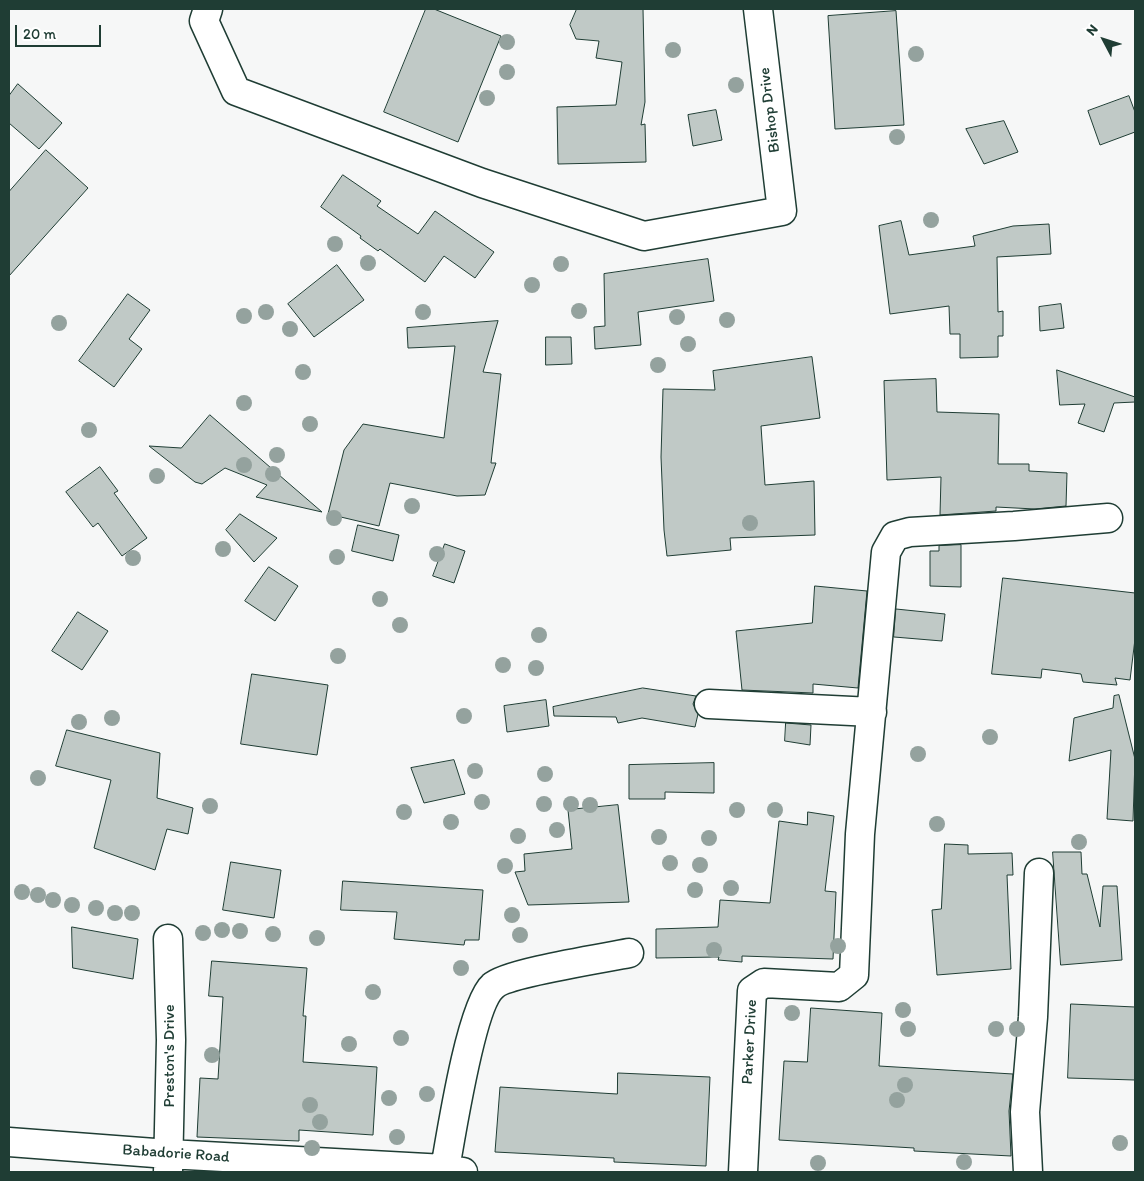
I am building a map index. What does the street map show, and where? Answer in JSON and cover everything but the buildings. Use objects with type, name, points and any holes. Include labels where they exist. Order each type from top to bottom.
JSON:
[{"type":"street","name":"Bishop Drive","points":[[208,9],[204,21],[236,91],[482,182],[644,236],[782,211],[758,9]]},
{"type":"street","points":[[709,704],[872,712],[886,552],[895,536],[910,532],[1108,518]]},
{"type":"street","name":"Parker Drive","points":[[744,1172],[752,991],[764,983],[839,987],[854,975],[860,834],[872,712]]},
{"type":"street","points":[[1028,1172],[1025,1112],[1033,1018],[1039,873]]},
{"type":"street","name":"Preston's Drive","points":[[168,939],[171,1040],[168,1163]]},
{"type":"street","points":[[454,1171],[460,1089],[481,1004],[493,985],[520,975],[629,953]]},
{"type":"street","name":"Babadorie Road","points":[[9,1142],[168,1163],[454,1171]]}]
